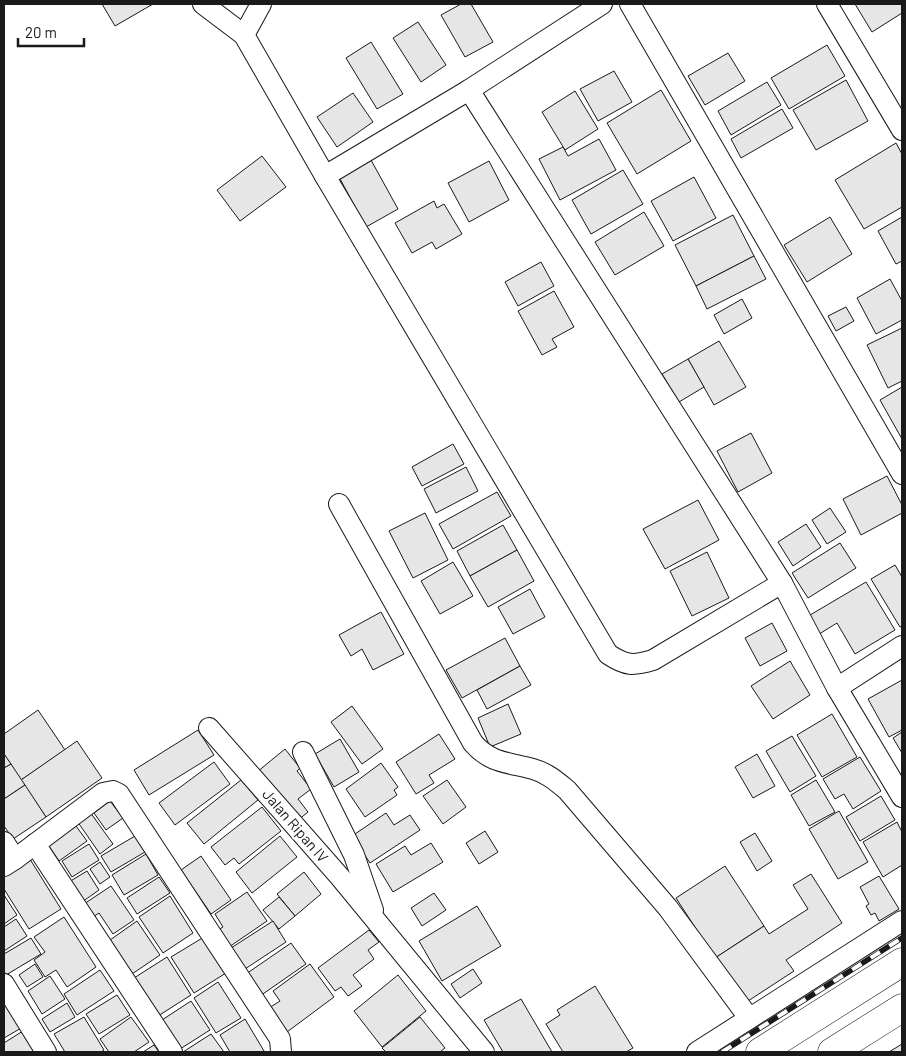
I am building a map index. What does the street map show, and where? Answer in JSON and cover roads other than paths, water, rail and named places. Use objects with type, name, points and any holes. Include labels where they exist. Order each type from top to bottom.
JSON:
[{"type":"highway","points":[[760,1052],[902,962]]},
{"type":"highway","points":[[849,1048],[902,1008]]},
{"type":"street","points":[[203,4],[244,36],[608,654],[623,664],[640,664],[653,660],[782,583]]},
{"type":"street","points":[[244,36],[261,4]]},
{"type":"street","points":[[325,176],[468,90],[602,4]]},
{"type":"street","points":[[630,4],[902,474]]},
{"type":"street","points":[[827,4],[902,130]]},
{"type":"street","points":[[468,90],[782,583],[837,688],[902,797]]},
{"type":"street","points":[[339,504],[473,743],[492,760],[535,770],[551,777],[567,790],[668,908],[749,1018]]},
{"type":"street","points":[[837,688],[902,646]]},
{"type":"street","name":"Jalan Ripan IV","points":[[209,728],[340,877],[484,1052]]},
{"type":"street","name":"Jalan Ripan IV","points":[[303,752],[354,854],[379,926]]},
{"type":"street","points":[[4,842],[9,862],[103,793],[113,791],[120,794],[280,1039],[281,1052]]},
{"type":"street","points":[[35,844],[172,1052]]},
{"type":"street","points":[[697,1052],[902,921]]},
{"type":"street","points":[[5,987],[46,1052]]},
{"type":"railway","points":[[722,1052],[902,938]]}]
